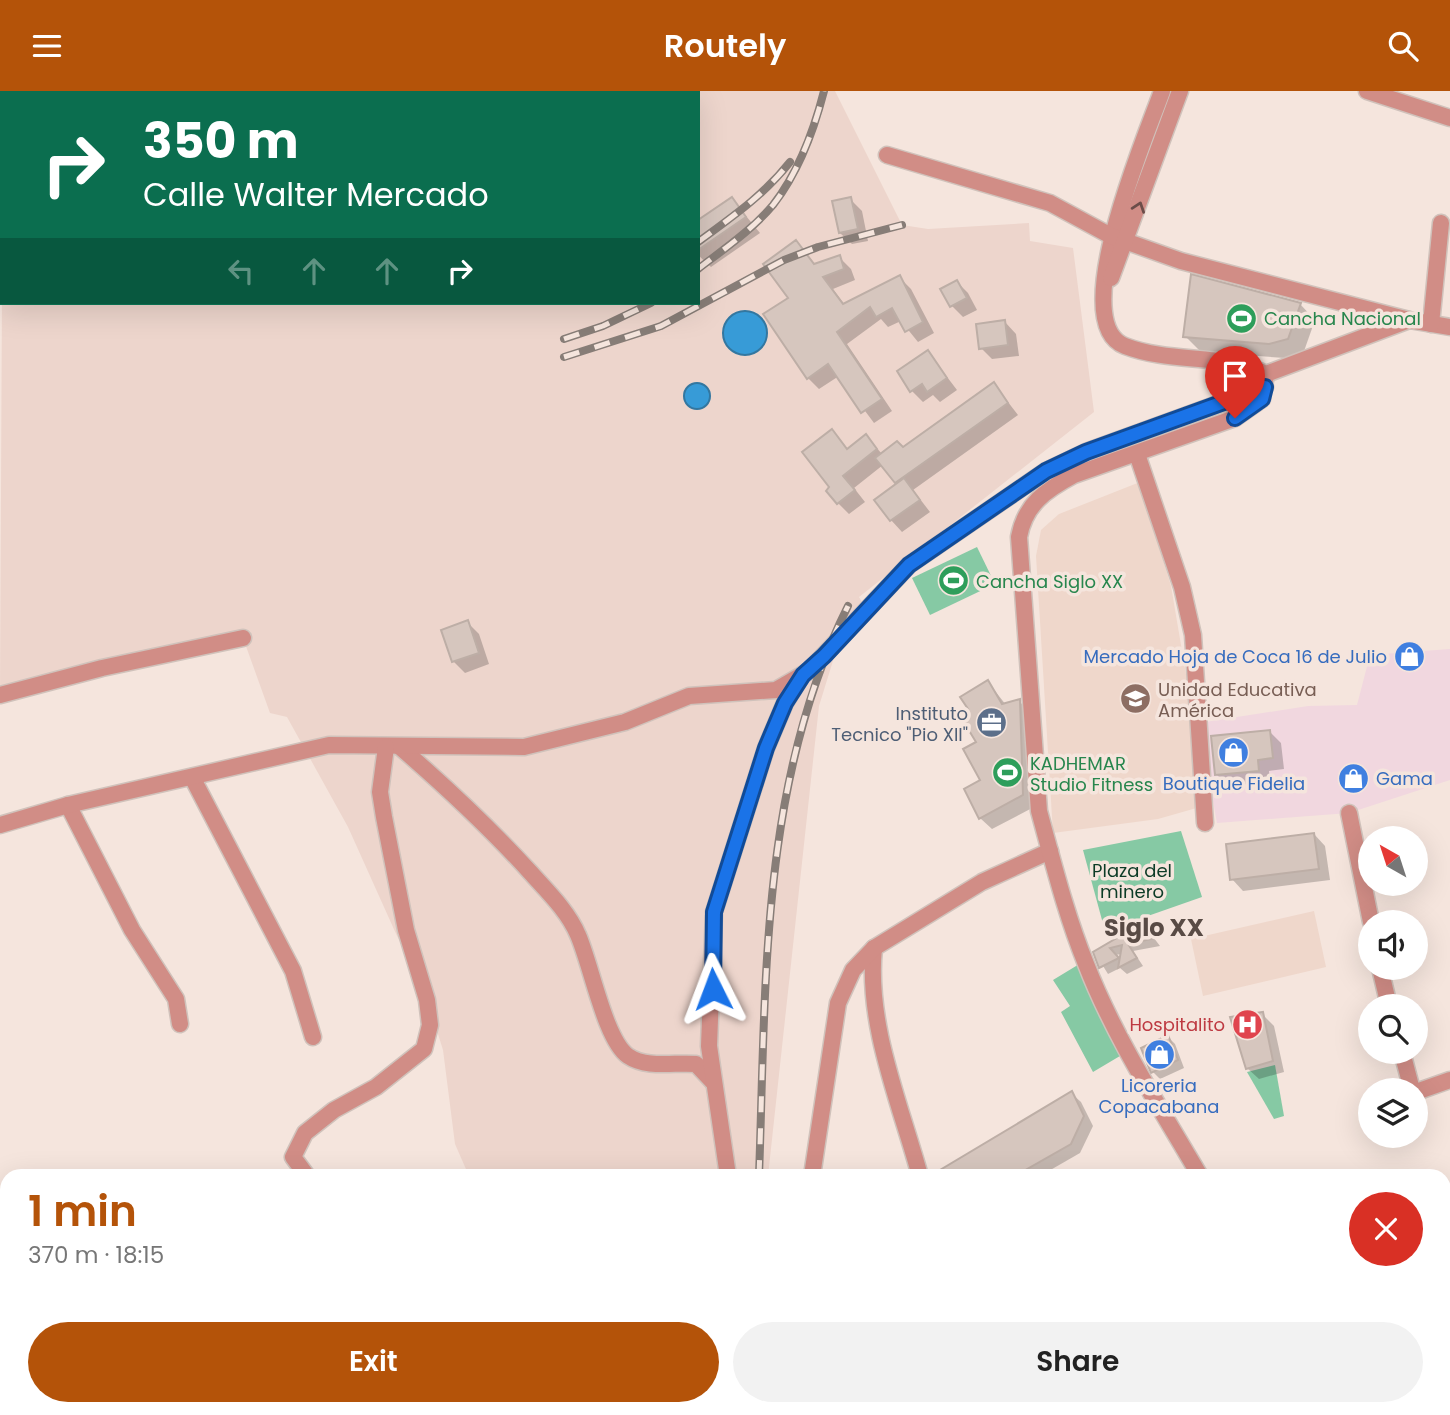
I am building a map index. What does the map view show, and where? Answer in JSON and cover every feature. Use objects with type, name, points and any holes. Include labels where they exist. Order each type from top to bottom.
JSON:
[{"type":"street","points":[[1162,91],[1111,236],[1103,321],[1109,334],[1121,344],[1173,359],[1245,363],[1266,380]]},
{"type":"street","points":[[1104,293],[1127,241],[1180,91]]},
{"type":"street","points":[[1367,91],[1450,118]]},
{"type":"street","points":[[887,155],[1050,203],[1111,236],[1262,284],[1409,320],[1450,327]]},
{"type":"street","points":[[1431,324],[1441,223]]},
{"type":"street","points":[[0,825],[68,805],[329,745],[524,747],[625,722],[689,696],[776,690],[803,675],[824,656],[909,565],[1046,471],[1086,452],[1409,320]]},
{"type":"street","points":[[1196,1169],[1111,1020],[1085,963],[1050,851],[1039,811],[1019,537],[1022,518],[1032,504],[1050,488],[1074,475],[1235,418],[1262,399],[1266,380]]},
{"type":"street","points":[[1137,454],[1182,587],[1194,635],[1205,823]]},
{"type":"street","points":[[0,695],[102,668],[243,638]]},
{"type":"street","points":[[727,1169],[709,1046],[714,912],[766,748],[785,703],[803,675]]},
{"type":"street","points":[[393,747],[470,809],[552,896],[577,931],[593,970],[603,1014],[615,1040],[628,1056],[652,1065],[696,1064],[712,1080]]},
{"type":"street","points":[[302,1169],[293,1157],[305,1133],[334,1110],[376,1087],[424,1049],[430,1025],[427,1000],[406,930],[380,792],[393,747]]},
{"type":"street","points":[[192,777],[293,971],[313,1037]]},
{"type":"street","points":[[68,805],[132,930],[176,999],[180,1024]]},
{"type":"street","points":[[1349,813],[1369,910]]},
{"type":"street","points":[[813,1169],[838,1003],[853,970],[874,948],[982,882],[1050,851]]},
{"type":"street","points":[[874,948],[871,976],[878,1024],[918,1169]]},
{"type":"street","points":[[1428,1087],[1450,1080]]},
{"type":"shaded area","points":[[700,91],[835,91],[902,225],[928,229],[1029,223],[1030,241],[1073,248],[1094,412],[859,597],[862,602],[836,651],[819,706],[769,1169],[466,1169],[455,1144],[443,1050],[422,983],[397,936],[348,827],[287,717],[270,713],[243,638],[0,696],[2,305],[700,305]]},
{"type":"shaded area","points":[[1140,482],[1171,586],[1190,698],[1200,807],[1158,819],[1053,833],[1036,556],[1041,530],[1059,514]]},
{"type":"shaded area","points":[[1450,649],[1450,780],[1349,813],[1217,823],[1199,723],[1308,706],[1357,705],[1370,655]]},
{"type":"shaded area","points":[[1314,911],[1326,967],[1203,996],[1191,939]]},
{"type":"green space","name":"Cancha Siglo XX","points":[[977,547],[995,584],[930,615],[912,578]]},
{"type":"green space","name":"Plaza del minero","points":[[1181,831],[1202,897],[1105,931],[1083,850]]},
{"type":"green space","points":[[1081,963],[1125,1053],[1093,1072],[1061,1012],[1070,1006],[1053,980]]},
{"type":"green space","points":[[1275,1065],[1284,1116],[1274,1119],[1247,1072]]},
{"type":"water","points":[[745,311],[760,318],[767,333],[760,348],[745,355],[730,348],[723,333],[730,318]]},
{"type":"water","points":[[697,383],[706,387],[710,396],[706,405],[697,409],[688,405],[684,396],[688,387]]},
{"type":"building","points":[[732,197],[746,217],[700,249],[700,219]]},
{"type":"building","points":[[851,197],[858,229],[839,233],[832,201]]},
{"type":"building","points":[[796,240],[814,264],[840,255],[844,269],[823,277],[843,304],[900,275],[923,322],[905,332],[892,308],[876,317],[870,307],[837,332],[882,399],[861,413],[828,364],[807,379],[763,314],[788,298],[763,264]]},
{"type":"building","name":"Cancha Nacional","points":[[1191,274],[1301,303],[1288,339],[1269,344],[1183,337]]},
{"type":"building","points":[[957,280],[967,298],[950,307],[940,289]]},
{"type":"building","points":[[1005,320],[1008,345],[979,349],[976,324]]},
{"type":"building","points":[[928,350],[947,378],[927,392],[922,384],[910,392],[897,371]]},
{"type":"building","points":[[994,382],[1008,403],[895,483],[875,458],[897,441],[903,447]]},
{"type":"building","points":[[832,429],[847,449],[866,434],[877,449],[843,476],[855,490],[837,504],[826,491],[829,487],[802,452]]},
{"type":"building","points":[[904,478],[920,500],[890,521],[874,500]]},
{"type":"building","points":[[468,620],[479,653],[452,662],[441,630]]},
{"type":"building","points":[[988,680],[1002,704],[1020,699],[1023,795],[979,819],[964,789],[980,780],[963,749],[976,742],[959,714],[968,709],[960,697]]},
{"type":"building","points":[[1270,730],[1273,758],[1258,760],[1259,771],[1215,775],[1211,736]]},
{"type":"building","points":[[1314,833],[1319,869],[1230,880],[1226,844]]},
{"type":"building","points":[[1144,922],[1155,938],[1128,944],[1137,958],[1118,968],[1122,945],[1110,948],[1119,958],[1099,968],[1093,952]]},
{"type":"building","points":[[1263,1012],[1273,1061],[1246,1069],[1230,1017]]},
{"type":"building","name":"Licoreria Copacabana","points":[[1168,1035],[1178,1060],[1151,1073],[1141,1048]]},
{"type":"building","points":[[1072,1091],[1084,1116],[1071,1144],[1027,1169],[942,1169]]},
{"type":"railway","points":[[700,267],[756,223],[782,193],[804,151],[824,91]]},
{"type":"railway","points":[[700,240],[758,195],[790,162]]},
{"type":"railway","points":[[564,357],[661,326],[784,260],[818,247],[902,225]]},
{"type":"railway","points":[[564,339],[603,326],[647,305]]},
{"type":"railway","points":[[759,1169],[767,958],[783,813],[798,742],[819,673],[848,606]]},
{"type":"place","name":"Cancha Nacional","points":[[1241,318]]},
{"type":"place","name":"Cancha Siglo XX","points":[[953,581]]},
{"type":"place","name":"Mercado Hoja de Coca 16 de Julio","points":[[1410,656]]},
{"type":"place","name":"Unidad Educativa América","points":[[1135,699]]},
{"type":"place","name":"Instituto Tecnico \"Pio XII\"","points":[[991,723]]},
{"type":"place","name":"Boutique Fidelia","points":[[1234,753]]},
{"type":"place","name":"KADHEMAR Studio Fitness","points":[[1007,773]]},
{"type":"place","name":"Gama","points":[[1353,778]]},
{"type":"place","name":"Hospitalito","points":[[1248,1024]]},
{"type":"place","name":"Licoreria Copacabana","points":[[1159,1054]]},
{"type":"district","name":"Siglo XX","points":[[1154,927]]},
{"type":"route","points":[[713,989],[711,962],[714,912],[766,748],[785,703],[803,675],[909,565],[1046,471],[1086,452],[1265,387],[1262,399],[1235,418]]}]
